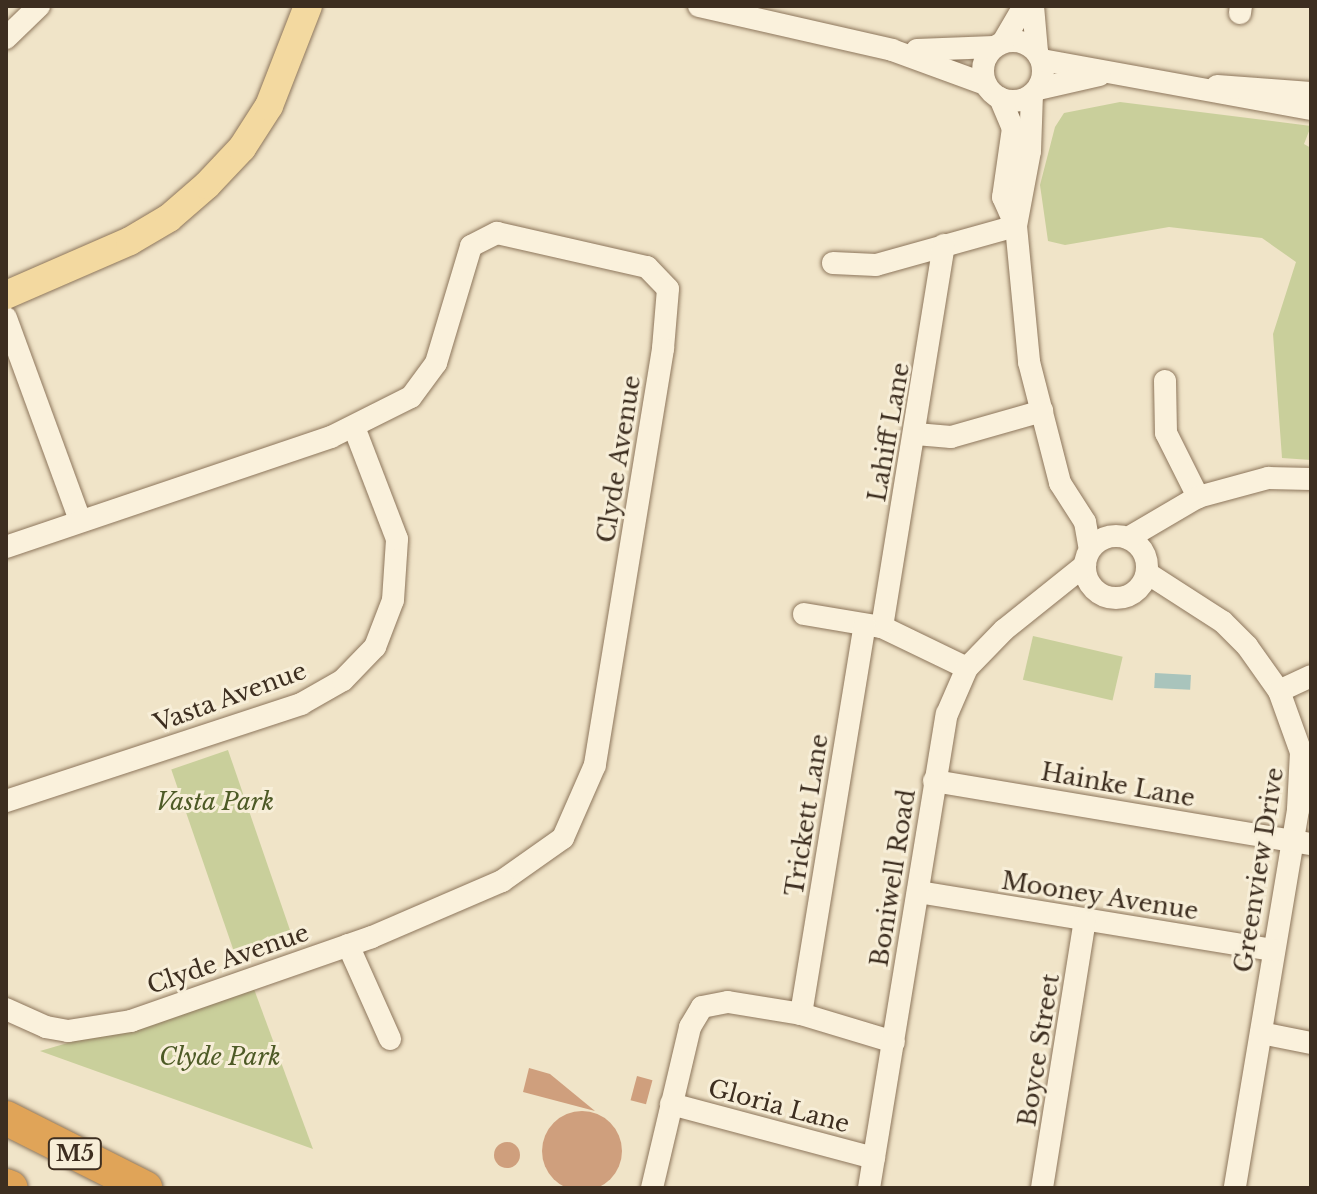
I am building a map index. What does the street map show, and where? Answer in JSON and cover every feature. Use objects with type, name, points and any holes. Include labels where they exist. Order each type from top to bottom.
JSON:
[{"type":"highway","name":"M5","points":[[6,1118],[145,1188]]},
{"type":"main road","points":[[6,295],[130,241],[169,218],[207,185],[242,148],[269,106],[308,6]]},
{"type":"street","points":[[6,38],[39,6]]},
{"type":"street","points":[[699,6],[892,50],[1016,102],[1035,92],[1104,74]]},
{"type":"street","points":[[1016,226],[1003,197],[1013,128],[992,91],[983,64],[1024,6]]},
{"type":"street","points":[[1033,6],[1040,56],[1033,133],[1016,226],[1022,312],[1060,483],[1085,522],[1088,581],[1100,594]]},
{"type":"street","points":[[892,50],[1021,41],[1040,56],[1104,74],[1196,86],[1249,101],[1311,109]]},
{"type":"street","points":[[1196,86],[1249,84],[1311,93]]},
{"type":"street","points":[[833,263],[876,265],[1016,226]]},
{"type":"street","name":"Clyde Avenue","points":[[6,547],[354,427],[411,397],[436,363],[471,246],[497,233],[647,267],[668,289],[670,306],[595,765],[563,838],[502,881],[348,945],[96,1030],[46,1027],[6,1009]]},
{"type":"street","name":"Lahiff Lane","points":[[873,626],[916,434],[944,245]]},
{"type":"street","points":[[6,318],[80,520]]},
{"type":"street","points":[[1165,381],[1166,433],[1198,497]]},
{"type":"street","points":[[916,434],[951,437],[1042,411]]},
{"type":"street","name":"Vasta Avenue","points":[[6,801],[301,704],[343,680],[375,647],[393,600],[397,539],[354,427]]},
{"type":"street","points":[[1087,557],[1198,497],[1268,478],[1311,479]]},
{"type":"street","points":[[1032,606],[1100,594],[1116,598],[1132,594],[1178,509]]},
{"type":"street","points":[[1085,522],[1142,549],[1147,569]]},
{"type":"street","name":"Boniwell Road","points":[[869,1188],[947,714],[967,668],[1087,557]]},
{"type":"street","name":"Greenview Drive","points":[[1147,569],[1239,638],[1279,691],[1299,736],[1303,769],[1302,843],[1273,950],[1235,1188]]},
{"type":"street","name":"Greenview Drive","points":[[1132,594],[1189,601]]},
{"type":"street","points":[[804,614],[873,626],[967,668]]},
{"type":"street","name":"Trickett Lane","points":[[801,1014],[873,626]]},
{"type":"street","points":[[1279,691],[1311,676]]},
{"type":"street","name":"Hainke Lane","points":[[934,781],[1302,843]]},
{"type":"street","name":"Mooney Avenue","points":[[918,892],[1273,950]]},
{"type":"street","name":"Boyce Street","points":[[1042,1188],[1085,920]]},
{"type":"street","points":[[348,945],[390,1039]]},
{"type":"street","points":[[652,1188],[690,1027],[702,1007],[728,1002],[801,1014],[894,1042]]},
{"type":"street","points":[[1261,1033],[1311,1043]]},
{"type":"street","name":"Gloria Lane","points":[[671,1104],[874,1158]]},
{"type":"green space","points":[[1120,102],[1311,126],[1304,144],[1311,148],[1311,460],[1282,458],[1273,334],[1296,262],[1262,238],[1169,227],[1065,245],[1048,241],[1040,185],[1055,127],[1064,113]]},
{"type":"green space","points":[[1033,636],[1123,657],[1113,701],[1023,680]]},
{"type":"green space","name":"Vasta Park","points":[[228,750],[291,933],[234,953],[171,770]]},
{"type":"green space","name":"Clyde Park","points":[[254,989],[313,1149],[40,1051]]},
{"type":"water","points":[[1155,673],[1191,675],[1190,690],[1154,688]]},
{"type":"building","points":[[529,1068],[550,1074],[595,1111],[523,1092]]},
{"type":"building","points":[[637,1076],[652,1080],[646,1104],[631,1100]]},
{"type":"building","points":[[582,1111],[597,1114],[610,1123],[619,1136],[622,1151],[619,1166],[610,1179],[597,1188],[582,1191],[567,1188],[554,1179],[545,1166],[542,1151],[545,1136],[554,1123],[567,1114]]},
{"type":"building","points":[[507,1142],[516,1146],[520,1155],[516,1164],[507,1168],[498,1164],[494,1155],[498,1146]]}]
